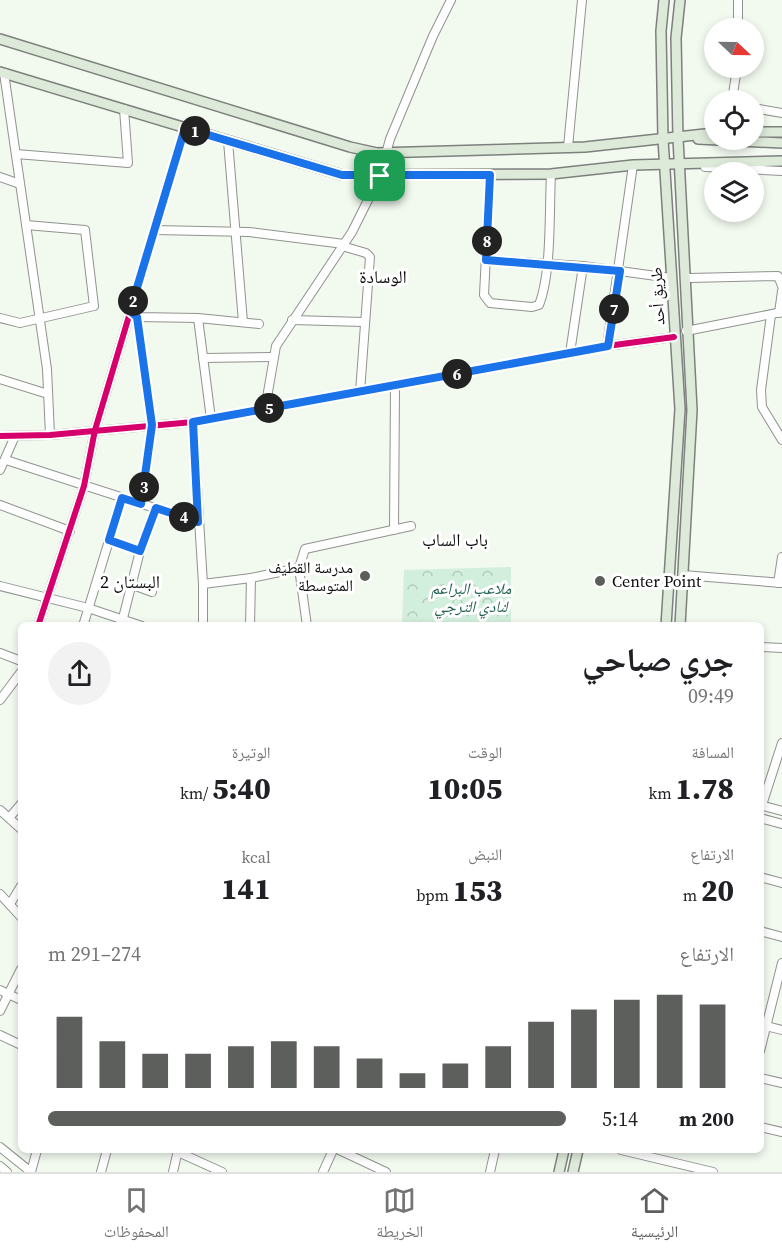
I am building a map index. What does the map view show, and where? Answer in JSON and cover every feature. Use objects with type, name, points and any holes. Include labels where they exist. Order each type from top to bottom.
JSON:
[{"type":"main road","name":"طريق أحد","points":[[664,0],[661,31],[663,139],[680,409],[666,622]]},
{"type":"main road","name":"طريق أحد","points":[[680,0],[676,39],[678,138],[692,420],[680,622]]},
{"type":"main road","points":[[0,39],[351,147],[385,153],[568,147],[678,138],[782,143]]},
{"type":"main road","points":[[2,73],[342,175],[551,174],[633,165],[782,161]]},
{"type":"main road","points":[[764,132],[782,132]]},
{"type":"main road","points":[[678,138],[690,134],[704,133]]},
{"type":"main road","points":[[559,1172],[563,1153]]},
{"type":"main road","points":[[573,1172],[577,1153]]},
{"type":"street","points":[[264,409],[276,346],[343,245],[380,176],[385,153],[433,36],[451,0]]},
{"type":"street","points":[[568,147],[582,0]]},
{"type":"street","points":[[738,0],[738,18]]},
{"type":"street","points":[[2,73],[48,369],[50,435]]},
{"type":"street","points":[[16,154],[128,163],[124,110]]},
{"type":"street","points":[[764,110],[782,113]]},
{"type":"street","points":[[39,622],[84,486],[94,430],[133,314],[185,128]]},
{"type":"street","points":[[228,141],[243,322]]},
{"type":"street","points":[[608,346],[633,165]]},
{"type":"street","points":[[679,165],[782,171]]},
{"type":"street","points":[[490,175],[484,295],[486,300],[532,307],[539,305],[542,298],[551,174]]},
{"type":"street","points":[[0,177],[20,184]]},
{"type":"street","points":[[0,318],[20,322],[93,306],[85,230],[26,225]]},
{"type":"street","points":[[155,230],[235,232],[343,245],[369,255],[360,392]]},
{"type":"street","points":[[486,260],[583,266],[671,278]]},
{"type":"street","points":[[570,353],[583,266]]},
{"type":"street","points":[[686,280],[689,278],[778,276],[782,286]]},
{"type":"street","points":[[782,291],[761,390],[762,407],[782,440]]},
{"type":"street","points":[[686,331],[777,313]]},
{"type":"street","points":[[133,314],[259,324]]},
{"type":"street","points":[[133,314],[152,425],[141,504]]},
{"type":"street","points":[[198,318],[212,419]]},
{"type":"street","points":[[292,320],[363,322]]},
{"type":"street","points":[[0,436],[50,435],[193,422],[608,346],[674,337]]},
{"type":"street","points":[[203,358],[274,357]]},
{"type":"street","points":[[0,379],[48,394]]},
{"type":"street","points":[[394,530],[395,386]]},
{"type":"street","points":[[193,422],[203,584],[203,622]]},
{"type":"street","points":[[0,470],[15,436]]},
{"type":"street","points":[[6,460],[198,522]]},
{"type":"street","points":[[84,622],[122,498]]},
{"type":"street","points":[[0,505],[70,531]]},
{"type":"street","points":[[121,622],[133,585],[140,551],[156,508]]},
{"type":"street","points":[[306,622],[299,568],[305,549],[411,526]]},
{"type":"street","points":[[109,540],[140,551]]},
{"type":"street","points":[[682,575],[780,583],[782,557]]},
{"type":"street","points":[[203,584],[251,578],[299,568]]},
{"type":"street","points":[[250,622],[251,578]]},
{"type":"street","points":[[133,585],[152,591]]},
{"type":"street","points":[[0,586],[88,608],[119,622]]},
{"type":"street","points":[[764,647],[782,648]]},
{"type":"street","points":[[0,653],[18,659]]},
{"type":"street","points":[[0,700],[18,676]]},
{"type":"street","points":[[764,796],[782,743]]},
{"type":"street","points":[[764,806],[782,811]]},
{"type":"street","points":[[9,818],[18,808]]},
{"type":"street","points":[[0,810],[18,826]]},
{"type":"street","points":[[764,819],[782,824]]},
{"type":"street","points":[[764,878],[782,883]]},
{"type":"street","points":[[10,904],[18,891]]},
{"type":"street","points":[[0,894],[18,913]]},
{"type":"street","points":[[764,932],[782,937]]},
{"type":"street","points":[[764,1034],[782,963]]},
{"type":"street","points":[[0,1011],[4,992],[18,973]]},
{"type":"street","points":[[4,992],[18,999]]},
{"type":"street","points":[[766,1026],[782,1030]]},
{"type":"street","points":[[0,1035],[18,1044]]},
{"type":"street","points":[[764,1079],[782,1083]]},
{"type":"street","points":[[764,1128],[782,1132]]},
{"type":"street","points":[[0,1147],[31,1172],[36,1153]]},
{"type":"street","points":[[102,1172],[106,1153]]},
{"type":"street","points":[[173,1172],[178,1153]]},
{"type":"street","points":[[182,1153],[222,1172]]},
{"type":"street","points":[[323,1172],[332,1153]]},
{"type":"street","points":[[345,1153],[386,1172]]},
{"type":"street","points":[[490,1172],[494,1153]]},
{"type":"street","points":[[633,1153],[709,1172]]},
{"type":"street","points":[[0,1166],[7,1172]]},
{"type":"green space","name":"ملاعب البراعم لنادي الترجي","points":[[511,567],[511,622],[402,622],[404,570]]},
{"type":"cycle path","points":[[39,622],[84,486],[95,430],[185,128]]},
{"type":"cycle path","points":[[0,436],[50,435],[193,422],[607,346],[674,337]]},
{"type":"place","name":"مدرسة القطيف المتوسطة","points":[[365,576]]},
{"type":"place","name":"Center Point","points":[[600,581]]},
{"type":"district","name":"الوسادة","points":[[383,276]]},
{"type":"district","name":"باب الساب","points":[[455,539]]},
{"type":"district","name":"البستان 2","points":[[130,581]]},
{"type":"route","points":[[185,128],[342,175],[380,176],[490,175],[486,260],[583,266],[620,271],[608,346],[193,422],[198,522],[156,508],[140,551],[109,540],[122,498],[141,504],[152,425],[137,317],[130,311],[185,128]]}]
